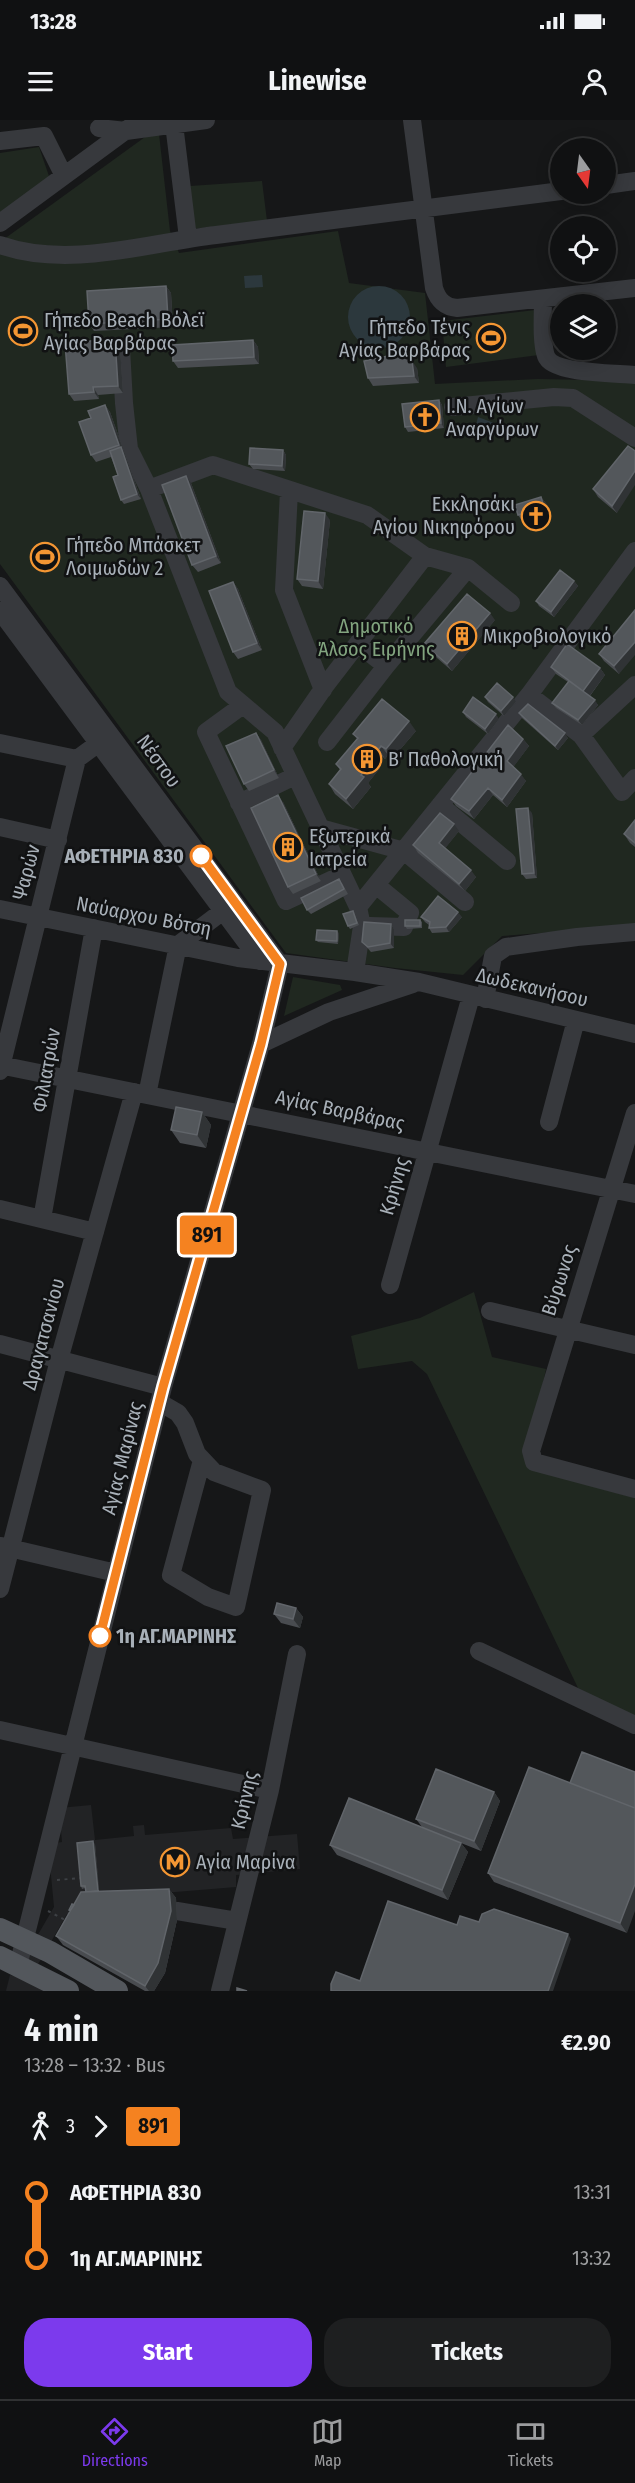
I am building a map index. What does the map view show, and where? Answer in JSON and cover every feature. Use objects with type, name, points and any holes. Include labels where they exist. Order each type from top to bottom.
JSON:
[{"type":"main road","points":[[0,1929],[25,1940],[117,1991]]},
{"type":"main road","points":[[9,1961],[68,1991]]},
{"type":"street","points":[[99,128],[206,120]]},
{"type":"street","points":[[412,120],[434,288],[442,303],[449,308],[457,308],[635,288]]},
{"type":"street","points":[[181,122],[188,238]]},
{"type":"street","points":[[0,223],[133,125]]},
{"type":"street","points":[[0,141],[45,128],[63,176]]},
{"type":"street","points":[[616,184],[635,181]]},
{"type":"street","points":[[0,245],[23,253],[59,255],[114,251],[188,238],[550,192]]},
{"type":"street","points":[[543,299],[544,352],[549,361],[560,368],[635,375]]},
{"type":"street","points":[[121,348],[129,449],[149,489],[228,692],[275,732],[358,908],[362,926],[356,972]]},
{"type":"street","points":[[453,407],[554,397],[573,398],[635,438]]},
{"type":"street","points":[[149,489],[213,465],[367,515],[425,556],[468,568],[511,603]]},
{"type":"street","points":[[289,491],[284,590],[323,690]]},
{"type":"street","points":[[358,908],[529,695],[635,551]]},
{"type":"street","points":[[282,748],[425,556]]},
{"type":"street","points":[[327,742],[386,666],[468,568]]},
{"type":"street","name":"Νέστου","points":[[2,593],[260,961]]},
{"type":"street","name":"Νέστου","points":[[0,611],[104,739],[280,964]]},
{"type":"street","points":[[358,644],[386,666]]},
{"type":"street","points":[[581,735],[635,685]]},
{"type":"street","points":[[529,695],[581,735],[622,792],[635,778]]},
{"type":"street","points":[[243,705],[206,732],[286,901],[342,875]]},
{"type":"street","points":[[0,743],[77,759],[104,739]]},
{"type":"street","name":"Ψαρών","points":[[1,1067],[77,759]]},
{"type":"street","points":[[238,803],[295,776]]},
{"type":"street","points":[[440,805],[507,861]]},
{"type":"street","points":[[0,827],[58,840]]},
{"type":"street","points":[[320,828],[404,851],[465,902]]},
{"type":"street","points":[[362,926],[404,927],[410,913],[376,885]]},
{"type":"street","name":"Ναύαρχου Βότση","points":[[0,909],[280,964]]},
{"type":"street","points":[[178,945],[223,911]]},
{"type":"street","name":"Φιλιατρών","points":[[42,1219],[94,928]]},
{"type":"street","name":"Κρήνης","points":[[390,1285],[428,1151],[493,956],[506,947],[635,932]]},
{"type":"street","name":"Δραγατσανίου","points":[[0,1589],[5,1547],[95,1232],[141,1093],[178,945]]},
{"type":"street","name":"Δωδεκανήσου","points":[[280,964],[356,972],[418,982],[635,1034]]},
{"type":"street","name":"Αγίας Μαρίνας","points":[[9,1961],[25,1940],[161,1395],[242,1113],[280,964]]},
{"type":"street","points":[[261,1044],[329,1012],[418,982]]},
{"type":"street","points":[[549,1122],[576,1020]]},
{"type":"street","name":"Αγίας Βαρβάρας","points":[[1,1067],[242,1113],[635,1194]]},
{"type":"street","name":"Βύρωνος","points":[[635,1113],[531,1451],[534,1462],[635,1489]]},
{"type":"street","points":[[0,1209],[95,1232]]},
{"type":"street","points":[[490,1311],[635,1345]]},
{"type":"street","points":[[0,1344],[59,1360],[161,1395],[182,1418],[192,1444],[202,1460],[214,1472],[262,1490],[236,1606],[208,1597],[171,1575],[202,1460]]},
{"type":"street","points":[[5,1547],[116,1573]]},
{"type":"street","points":[[479,1651],[635,1725]]},
{"type":"street","name":"Κρήνης","points":[[220,1991],[270,1790],[297,1654]]},
{"type":"street","points":[[0,1730],[270,1790]]},
{"type":"street","points":[[177,1911],[237,1921]]},
{"type":"path","points":[[39,1882],[82,1878]]},
{"type":"path","points":[[33,1904],[73,1924]]},
{"type":"shaded area","points":[[262,275],[263,287],[245,288],[244,276]]},
{"type":"shaded area","points":[[379,286],[391,288],[401,295],[408,305],[410,317],[408,329],[401,339],[391,346],[379,348],[367,346],[357,339],[350,329],[348,317],[350,305],[357,295],[367,288]]},
{"type":"shaded area","points":[[478,417],[494,423],[487,435],[475,429]]},
{"type":"shaded area","points":[[91,1805],[95,1840],[134,1836],[133,1826],[144,1825],[145,1835],[231,1828],[233,1839],[297,1834],[300,1869],[236,1875],[236,1887],[151,1894],[77,1919],[67,1914],[29,1980],[48,1991],[6,1991],[10,1975],[14,1976],[54,1907],[48,1844],[62,1842],[59,1808]]},
{"type":"green space","name":"Δημοτικό Άλσος Ειρήνης","points":[[159,134],[170,231],[179,253],[338,231],[349,283],[425,293],[435,384],[538,379],[635,381],[635,926],[502,936],[463,975],[286,953],[0,564],[0,242],[145,137]]},
{"type":"green space","points":[[39,147],[50,179],[0,217],[0,153]]},
{"type":"green space","points":[[262,181],[267,221],[193,229],[190,186]]},
{"type":"green space","name":"Γήπεδο Τένις Αγίας Βαρβάρας","points":[[535,310],[539,355],[446,367],[442,321]]},
{"type":"green space","points":[[293,977],[340,985],[342,990],[284,1016]]},
{"type":"green space","points":[[474,1292],[492,1357],[546,1369],[526,1461],[531,1469],[635,1498],[635,1718],[578,1688],[427,1374],[412,1361],[358,1369],[351,1336],[420,1318]]},
{"type":"building","points":[[166,286],[168,319],[89,324],[87,291]]},
{"type":"building","points":[[115,339],[118,386],[93,387],[94,392],[69,394],[65,343]]},
{"type":"building","points":[[253,340],[254,357],[173,361],[172,345]]},
{"type":"building","points":[[397,354],[412,361],[414,376],[368,378],[364,361]]},
{"type":"building","points":[[439,400],[441,423],[405,427],[402,404]]},
{"type":"building","points":[[105,405],[119,445],[91,455],[79,422],[91,418],[88,411]]},
{"type":"building","points":[[628,446],[635,451],[635,471],[612,506],[593,489]]},
{"type":"building","points":[[121,447],[137,494],[121,500],[113,477],[118,475],[110,451]]},
{"type":"building","points":[[250,448],[283,450],[282,466],[249,464]]},
{"type":"building","points":[[186,476],[216,556],[192,565],[162,485]]},
{"type":"building","points":[[541,497],[544,507],[518,515],[515,505]]},
{"type":"building","points":[[304,511],[325,513],[318,581],[297,579]]},
{"type":"building","points":[[560,570],[574,581],[551,612],[536,601]]},
{"type":"building","points":[[233,582],[257,643],[233,652],[209,591]]},
{"type":"building","name":"Μικροβιολογικό","points":[[467,594],[490,613],[447,664],[424,644]]},
{"type":"building","points":[[635,610],[635,642],[614,666],[599,654]]},
{"type":"building","points":[[567,644],[600,668],[583,691],[551,667]]},
{"type":"building","points":[[569,681],[595,700],[578,720],[552,703]]},
{"type":"building","points":[[497,683],[513,697],[501,711],[485,697]]},
{"type":"building","points":[[473,697],[496,714],[485,729],[463,712]]},
{"type":"building","points":[[382,699],[409,721],[386,749],[381,746],[379,749],[376,747],[369,755],[374,759],[361,775],[364,777],[346,799],[329,784],[341,769],[336,764],[358,738],[353,734]]},
{"type":"building","points":[[528,704],[565,733],[555,746],[519,713]]},
{"type":"building","points":[[508,725],[523,739],[507,761],[521,774],[502,800],[488,788],[469,811],[451,799]]},
{"type":"building","points":[[256,733],[274,770],[244,784],[226,746]]},
{"type":"building","name":"Εξωτερικά Ιατρεία","points":[[278,795],[316,874],[288,887],[251,808]]},
{"type":"building","points":[[528,808],[534,873],[522,874],[516,809]]},
{"type":"building","points":[[440,813],[454,824],[439,843],[471,870],[459,884],[413,845]]},
{"type":"building","points":[[635,820],[635,843],[624,834]]},
{"type":"building","points":[[339,879],[344,889],[307,910],[301,898]]},
{"type":"building","points":[[438,896],[458,912],[446,927],[429,928],[430,922],[421,917]]},
{"type":"building","points":[[353,911],[357,923],[348,926],[343,914]]},
{"type":"building","points":[[405,920],[420,920],[420,926],[405,926]]},
{"type":"building","points":[[364,922],[391,924],[390,943],[368,947],[362,942]]},
{"type":"building","points":[[317,930],[337,931],[337,941],[316,940]]},
{"type":"building","points":[[176,1107],[202,1112],[197,1135],[171,1130]]},
{"type":"building","points":[[277,1603],[296,1608],[293,1619],[274,1614]]},
{"type":"building","points":[[582,1752],[635,1772],[635,1808],[570,1783]]},
{"type":"building","points":[[529,1767],[635,1808],[635,1884],[620,1923],[488,1873]]},
{"type":"building","points":[[436,1769],[494,1792],[474,1841],[416,1819]]},
{"type":"building","points":[[349,1798],[461,1843],[442,1890],[330,1845]]},
{"type":"building","points":[[93,1841],[98,1891],[86,1892],[85,1886],[81,1886],[77,1843]]},
{"type":"building","points":[[169,1889],[171,1911],[158,1963],[145,1986],[56,1936],[81,1892]]},
{"type":"building","points":[[388,1901],[457,1925],[460,1916],[479,1922],[482,1914],[494,1909],[568,1934],[548,1991],[331,1991],[336,1972],[360,1981]]},
{"type":"bus line","name":"891","points":[[100,1636],[163,1387],[261,1044],[280,964],[201,856]]},
{"type":"place","name":"Γήπεδο Beach Βόλεϊ Αγίας Βαρβάρας","points":[[23,331]]},
{"type":"place","name":"Γήπεδο Τένις Αγίας Βαρβάρας","points":[[491,338]]},
{"type":"place","name":"Ι.Ν. Αγίων Αναργύρων","points":[[425,417]]},
{"type":"place","name":"Εκκλησάκι Αγίου Νικηφόρου","points":[[536,516]]},
{"type":"place","name":"Γήπεδο Μπάσκετ Λοιμωδών 2","points":[[45,557]]},
{"type":"place","name":"Μικροβιολογικό","points":[[462,636]]},
{"type":"place","name":"Β' Παθολογική","points":[[367,759]]},
{"type":"place","name":"Εξωτερικά Ιατρεία","points":[[288,847]]},
{"type":"place","name":"ΑΦΕΤΗΡΙΑ 830","points":[[201,856]]},
{"type":"place","name":"1η ΑΓ.ΜΑΡΙΝΗΣ","points":[[100,1636]]},
{"type":"place","name":"Αγία Μαρίνα","points":[[175,1862]]}]
